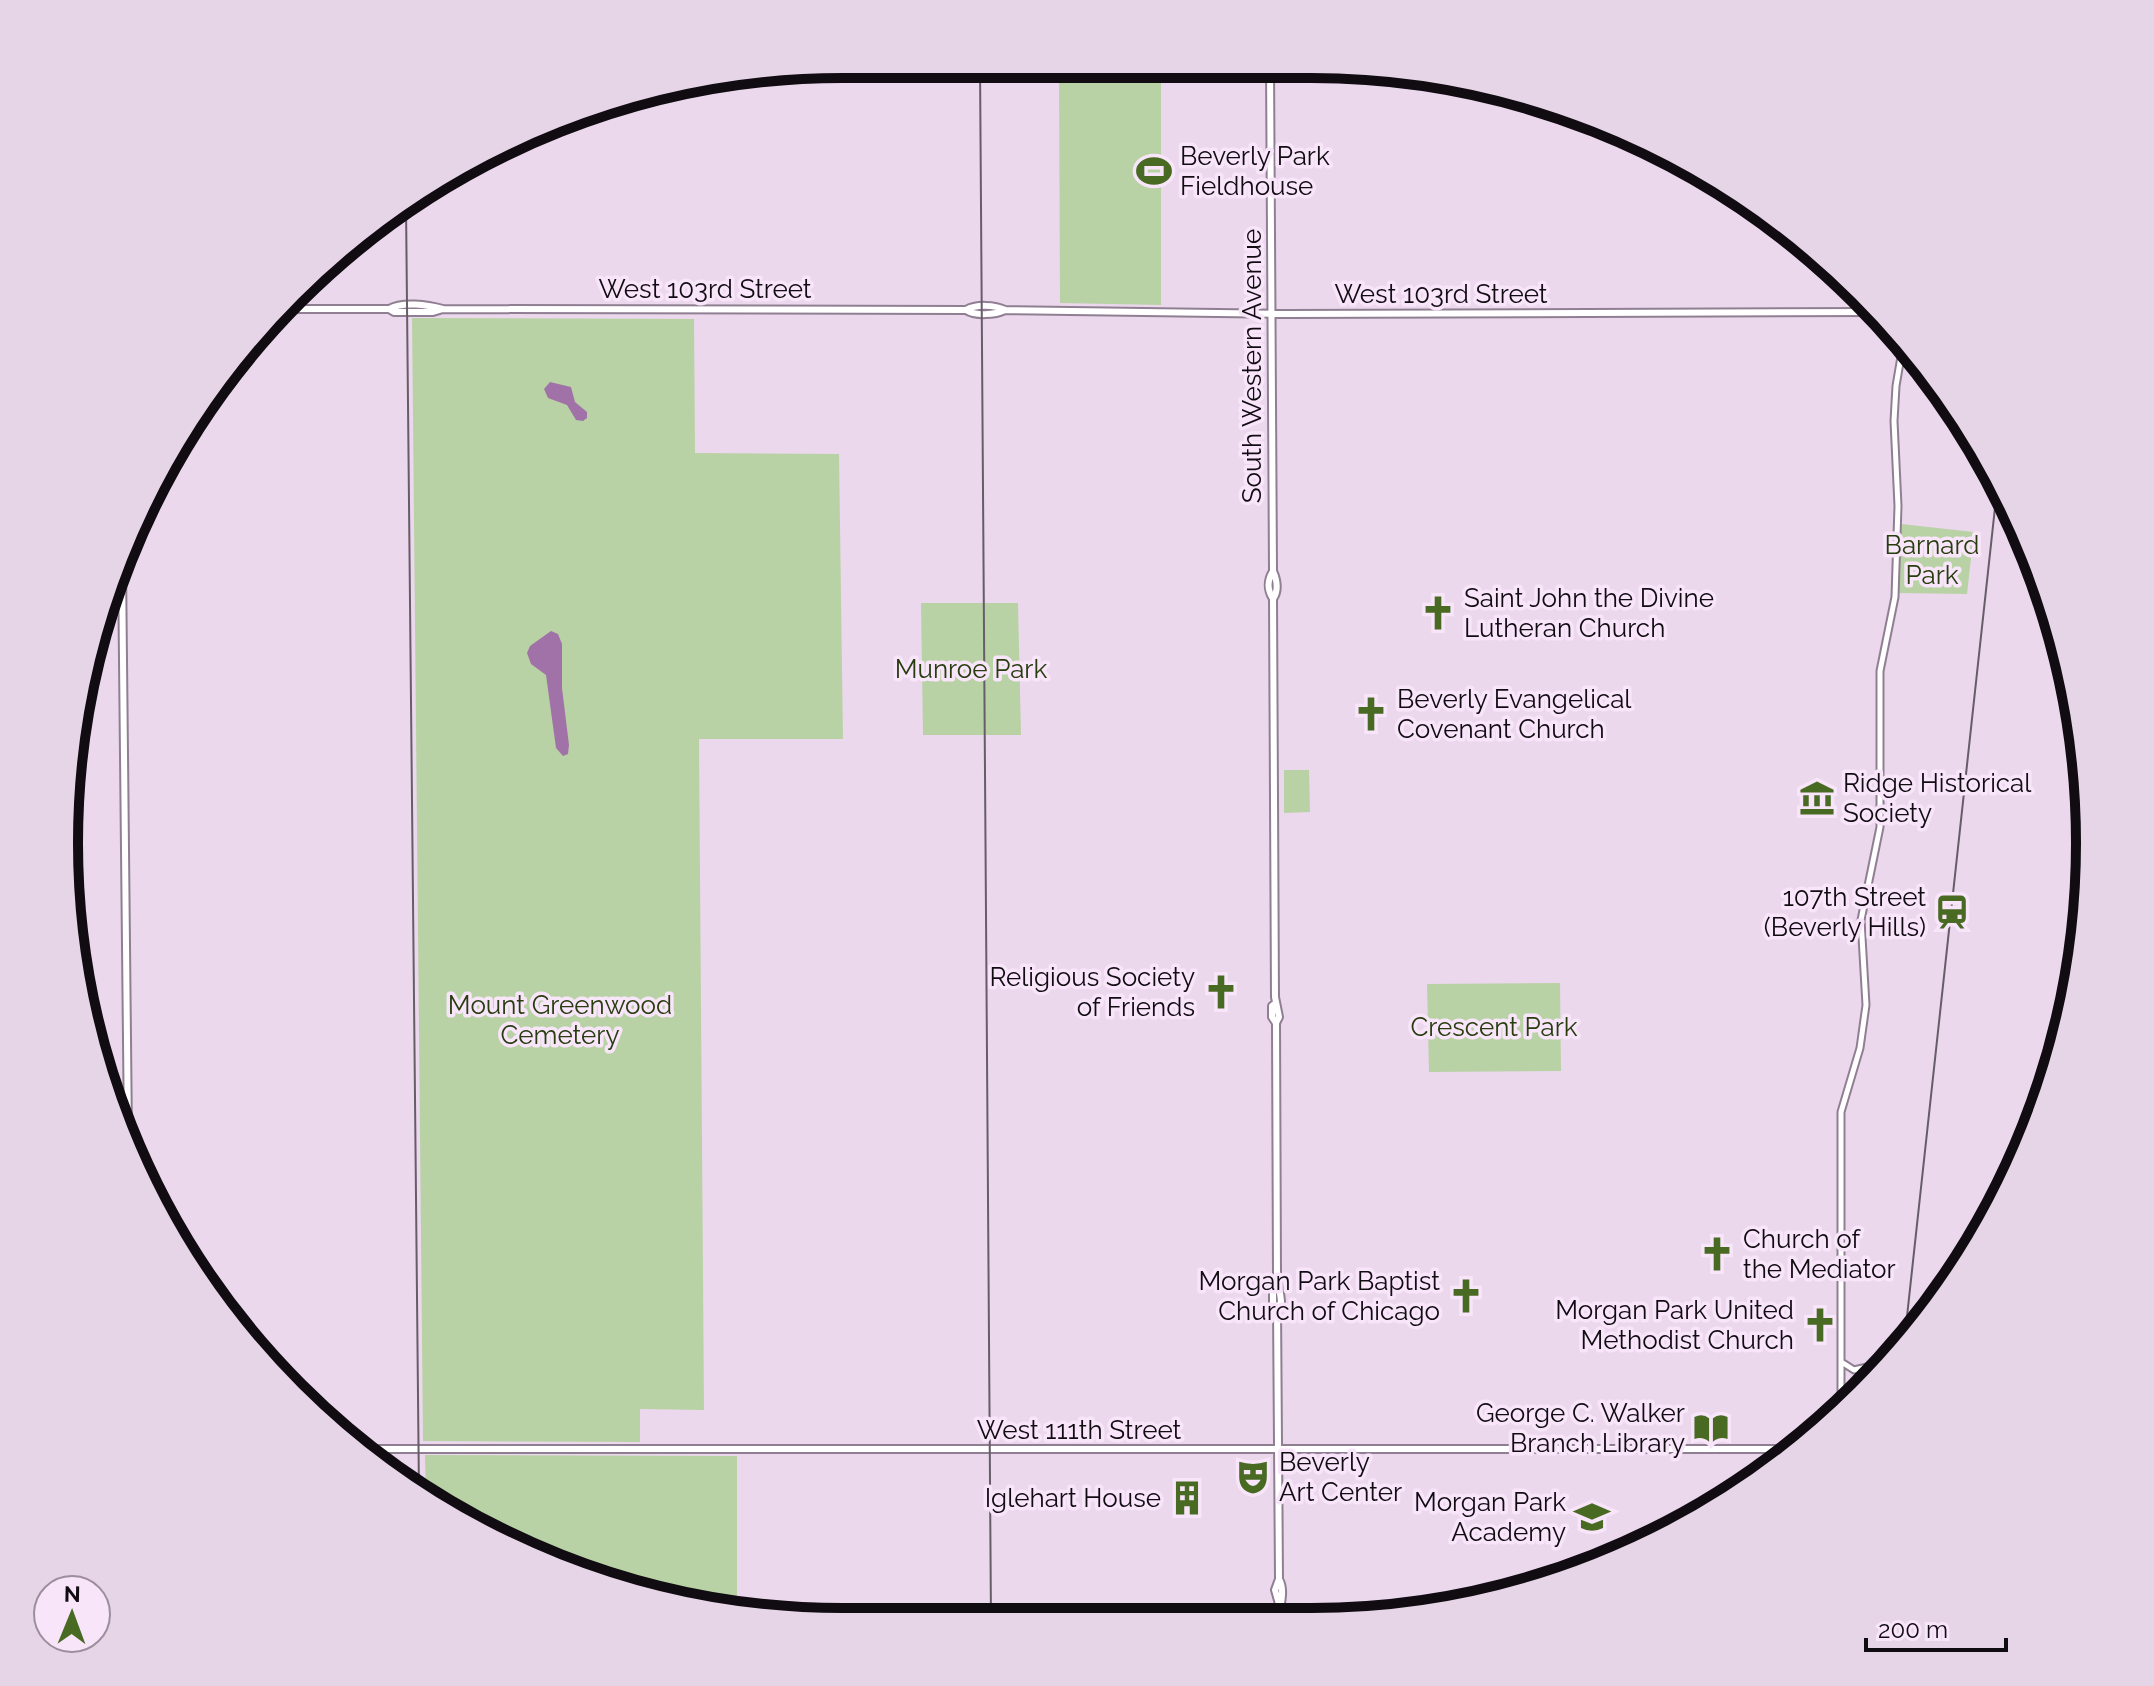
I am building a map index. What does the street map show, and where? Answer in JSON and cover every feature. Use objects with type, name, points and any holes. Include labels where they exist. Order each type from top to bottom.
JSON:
[{"type":"main road","name":"South Western Avenue","points":[[1270,78],[1273,571],[1277,579],[1277,593],[1273,599],[1276,1003],[1279,1017],[1276,1023],[1277,1281],[1281,1287],[1281,1303],[1277,1307],[1279,1579],[1283,1597],[1279,1608]]},
{"type":"main road","name":"West 103rd Street","points":[[296,309],[389,309],[394,305],[404,305],[443,309],[966,310],[991,307],[1005,310],[1271,314],[1861,312]]},
{"type":"main road","points":[[122,588],[128,1113]]},
{"type":"main road","name":"West 111th Street","points":[[376,1449],[1778,1449]]},
{"type":"street","points":[[1841,1394],[1841,1112],[1860,1048],[1865,1018],[1861,920],[1880,827],[1880,671],[1895,597],[1898,505],[1894,421],[1901,357]]},
{"type":"street","points":[[1841,1362],[1854,1370],[1867,1367]]},
{"type":"green space","points":[[1059,78],[1161,78],[1161,305],[1060,303]]},
{"type":"green space","name":"Mount Greenwood Cemetery","points":[[412,318],[694,319],[695,453],[839,454],[843,739],[699,739],[704,1410],[640,1409],[640,1442],[423,1441]]},
{"type":"green space","name":"Barnard Park","points":[[1901,524],[1974,532],[1967,594],[1899,593]]},
{"type":"green space","name":"Munroe Park","points":[[921,603],[1018,603],[1021,735],[923,735]]},
{"type":"green space","points":[[1284,770],[1309,770],[1310,812],[1284,813]]},
{"type":"green space","name":"Crescent Park","points":[[1560,983],[1561,1071],[1429,1072],[1427,984]]},
{"type":"green space","points":[[425,1455],[737,1456],[737,1600],[645,1582],[550,1550],[460,1506],[426,1484]]},
{"type":"shaded area","points":[[550,382],[571,387],[575,402],[587,412],[587,418],[576,420],[567,405],[548,398],[544,389]]},
{"type":"shaded area","points":[[551,631],[558,634],[562,644],[562,688],[569,745],[568,754],[563,756],[556,748],[546,675],[531,664],[527,653],[530,646]]},
{"type":"railway","points":[[980,78],[991,1608]]},
{"type":"railway","points":[[406,215],[419,1480]]},
{"type":"railway","points":[[1906,1323],[1996,502]]},
{"type":"place","name":"Beverly Park Fieldhouse","points":[[1154,171]]},
{"type":"place","name":"Saint John the Divine Lutheran Church","points":[[1438,613]]},
{"type":"place","name":"Beverly Evangelical Covenant Church","points":[[1371,714]]},
{"type":"place","name":"Ridge Historical Society","points":[[1817,798]]},
{"type":"place","name":"107th Street (Beverly Hills)","points":[[1952,912]]},
{"type":"place","name":"Religious Society of Friends","points":[[1221,992]]},
{"type":"place","name":"Church of the Mediator","points":[[1717,1254]]},
{"type":"place","name":"Morgan Park Baptist Church of Chicago","points":[[1466,1296]]},
{"type":"place","name":"Morgan Park United Methodist Church","points":[[1820,1325]]},
{"type":"place","name":"George C. Walker Branch Library","points":[[1711,1428]]},
{"type":"place","name":"Beverly Art Center","points":[[1253,1477]]},
{"type":"place","name":"Iglehart House","points":[[1187,1498]]},
{"type":"place","name":"Morgan Park Academy","points":[[1592,1517]]}]
